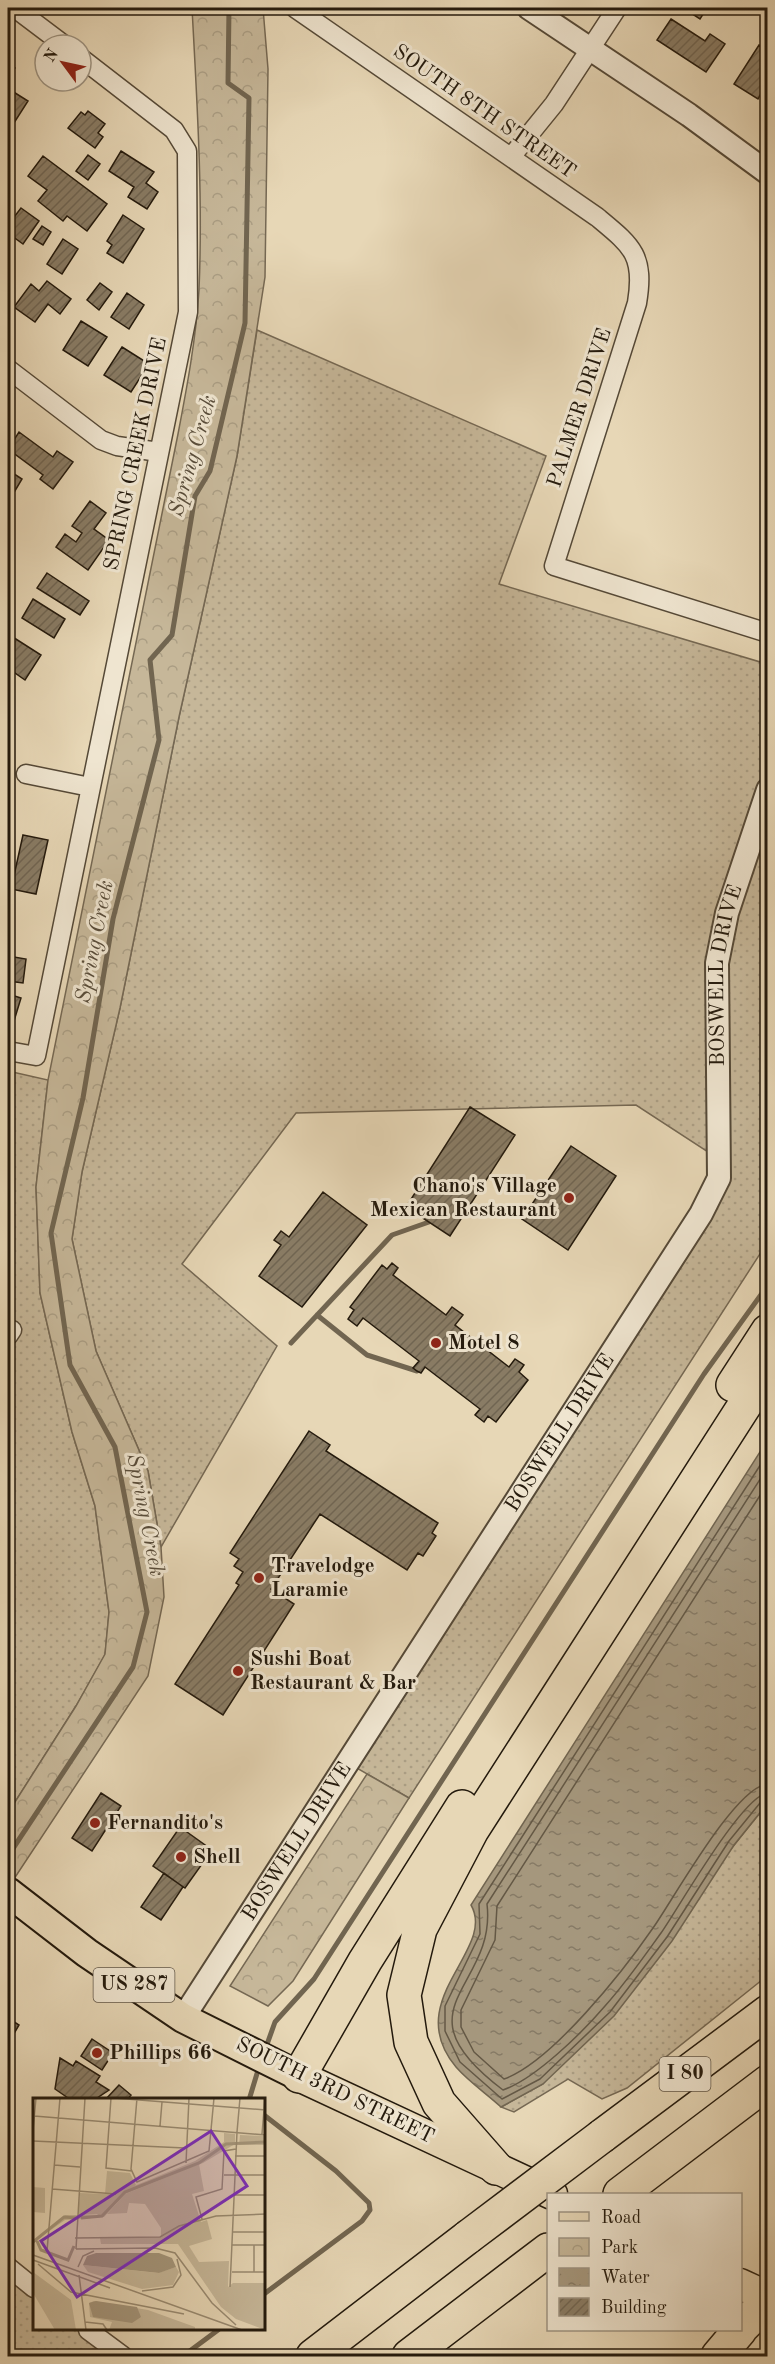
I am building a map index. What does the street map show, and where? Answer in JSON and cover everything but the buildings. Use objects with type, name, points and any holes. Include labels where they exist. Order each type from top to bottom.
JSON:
[{"type":"highway","points":[[275,2064],[365,1961],[768,1331]]},
{"type":"highway","points":[[275,2064],[328,2042],[472,1830],[768,1369]]},
{"type":"highway","points":[[472,1830],[420,1929],[404,1995],[411,2042],[439,2103],[496,2168]]},
{"type":"highway","name":"I 80","points":[[313,2356],[768,2012]]},
{"type":"highway","name":"SOUTH 3RD STREET","points":[[275,2064],[550,2193]]},
{"type":"highway","name":"I 80","points":[[621,2193],[768,2082]]},
{"type":"highway","points":[[410,2356],[537,2259]]},
{"type":"highway","points":[[742,2284],[768,2296]]},
{"type":"highway","points":[[742,2327],[768,2301]]},
{"type":"highway","points":[[718,2356],[738,2331]]},
{"type":"main road","name":"SOUTH 3RD STREET","points":[[14,1898],[87,1953],[183,2018],[275,2064]]},
{"type":"street","points":[[15,8],[48,33]]},
{"type":"street","name":"SOUTH 8TH STREET","points":[[295,8],[511,157],[627,241],[638,263]]},
{"type":"street","points":[[529,8],[689,115],[768,173]]},
{"type":"street","points":[[511,157],[554,104],[616,8]]},
{"type":"street","name":"SPRING CREEK DRIVE","points":[[8,1051],[36,1056],[188,312],[187,151],[174,130],[93,67]]},
{"type":"street","name":"PALMER DRIVE","points":[[638,263],[640,281],[637,303],[554,566],[768,633]]},
{"type":"street","points":[[8,369],[101,440],[117,446],[159,452]]},
{"type":"street","points":[[26,774],[90,787]]},
{"type":"street","name":"BOSWELL DRIVE","points":[[183,2018],[701,1214],[719,1178],[717,963],[727,913],[768,790]]},
{"type":"street","points":[[8,2267],[33,2287]]},
{"type":"street","points":[[89,2331],[123,2356]]},
{"type":"green space","points":[[192,8],[263,8],[268,69],[265,277],[237,456],[179,717],[120,1008],[82,1172],[72,1239],[96,1351],[148,1471],[161,1547],[164,1597],[148,1676],[8,1888],[8,1813],[76,1706],[105,1654],[109,1612],[95,1506],[72,1432],[40,1293],[36,1187],[48,1080],[178,434],[198,308],[199,149]]},
{"type":"green space","points":[[257,330],[546,456],[499,584],[767,664],[767,1243],[409,1798],[348,1763],[701,1214],[719,1159],[636,1105],[296,1113],[182,1264],[277,1346],[161,1547],[148,1471],[96,1351],[72,1239],[82,1172],[120,1008],[179,717],[237,456]]},
{"type":"green space","points":[[8,1071],[48,1080],[36,1187],[40,1293],[72,1432],[95,1506],[109,1612],[105,1655],[76,1706],[8,1813]]},
{"type":"green space","points":[[367,1774],[409,1798],[293,1981],[268,2006],[230,1986]]},
{"type":"green space","points":[[767,1804],[767,1976],[627,2088],[602,2099],[568,2079],[514,2112],[501,2107],[543,2084]]},
{"type":"green space","points":[[8,2267],[33,2287],[33,2331],[89,2331],[123,2356],[8,2356]]},
{"type":"water","points":[[767,1441],[767,1804],[734,1845],[672,1941],[614,2016],[543,2084],[501,2107],[456,2067],[442,2043],[438,2020],[443,1998],[472,1940],[476,1922],[471,1905]]},
{"type":"waterway","name":"Spring Creek","points":[[8,1856],[133,1667],[147,1612],[115,1447],[70,1365],[51,1233],[83,1098],[113,919],[159,740],[150,660],[172,635],[195,496],[210,471],[245,323],[249,98],[228,83],[229,8]]},
{"type":"waterway","points":[[291,1343],[392,1235],[429,1222]]},
{"type":"waterway","points":[[265,2050],[275,2022],[314,1979],[704,1374],[768,1285]]},
{"type":"waterway","points":[[317,1315],[367,1355],[417,1371]]},
{"type":"waterway","points":[[250,2098],[259,2067]]},
{"type":"waterway","points":[[266,2117],[336,2171],[369,2203],[370,2210],[362,2221],[266,2293]]},
{"type":"waterway","points":[[183,2356],[217,2331]]},
{"type":"place","name":"Chano's Village Mexican Restaurant","points":[[569,1198]]},
{"type":"place","name":"Motel 8","points":[[436,1343]]},
{"type":"place","name":"Travelodge Laramie","points":[[259,1578]]},
{"type":"place","name":"Sushi Boat Restaurant & Bar","points":[[238,1671]]},
{"type":"place","name":"Fernandito's","points":[[95,1823]]},
{"type":"place","name":"Shell","points":[[181,1857]]},
{"type":"place","name":"Phillips 66","points":[[97,2053]]}]
